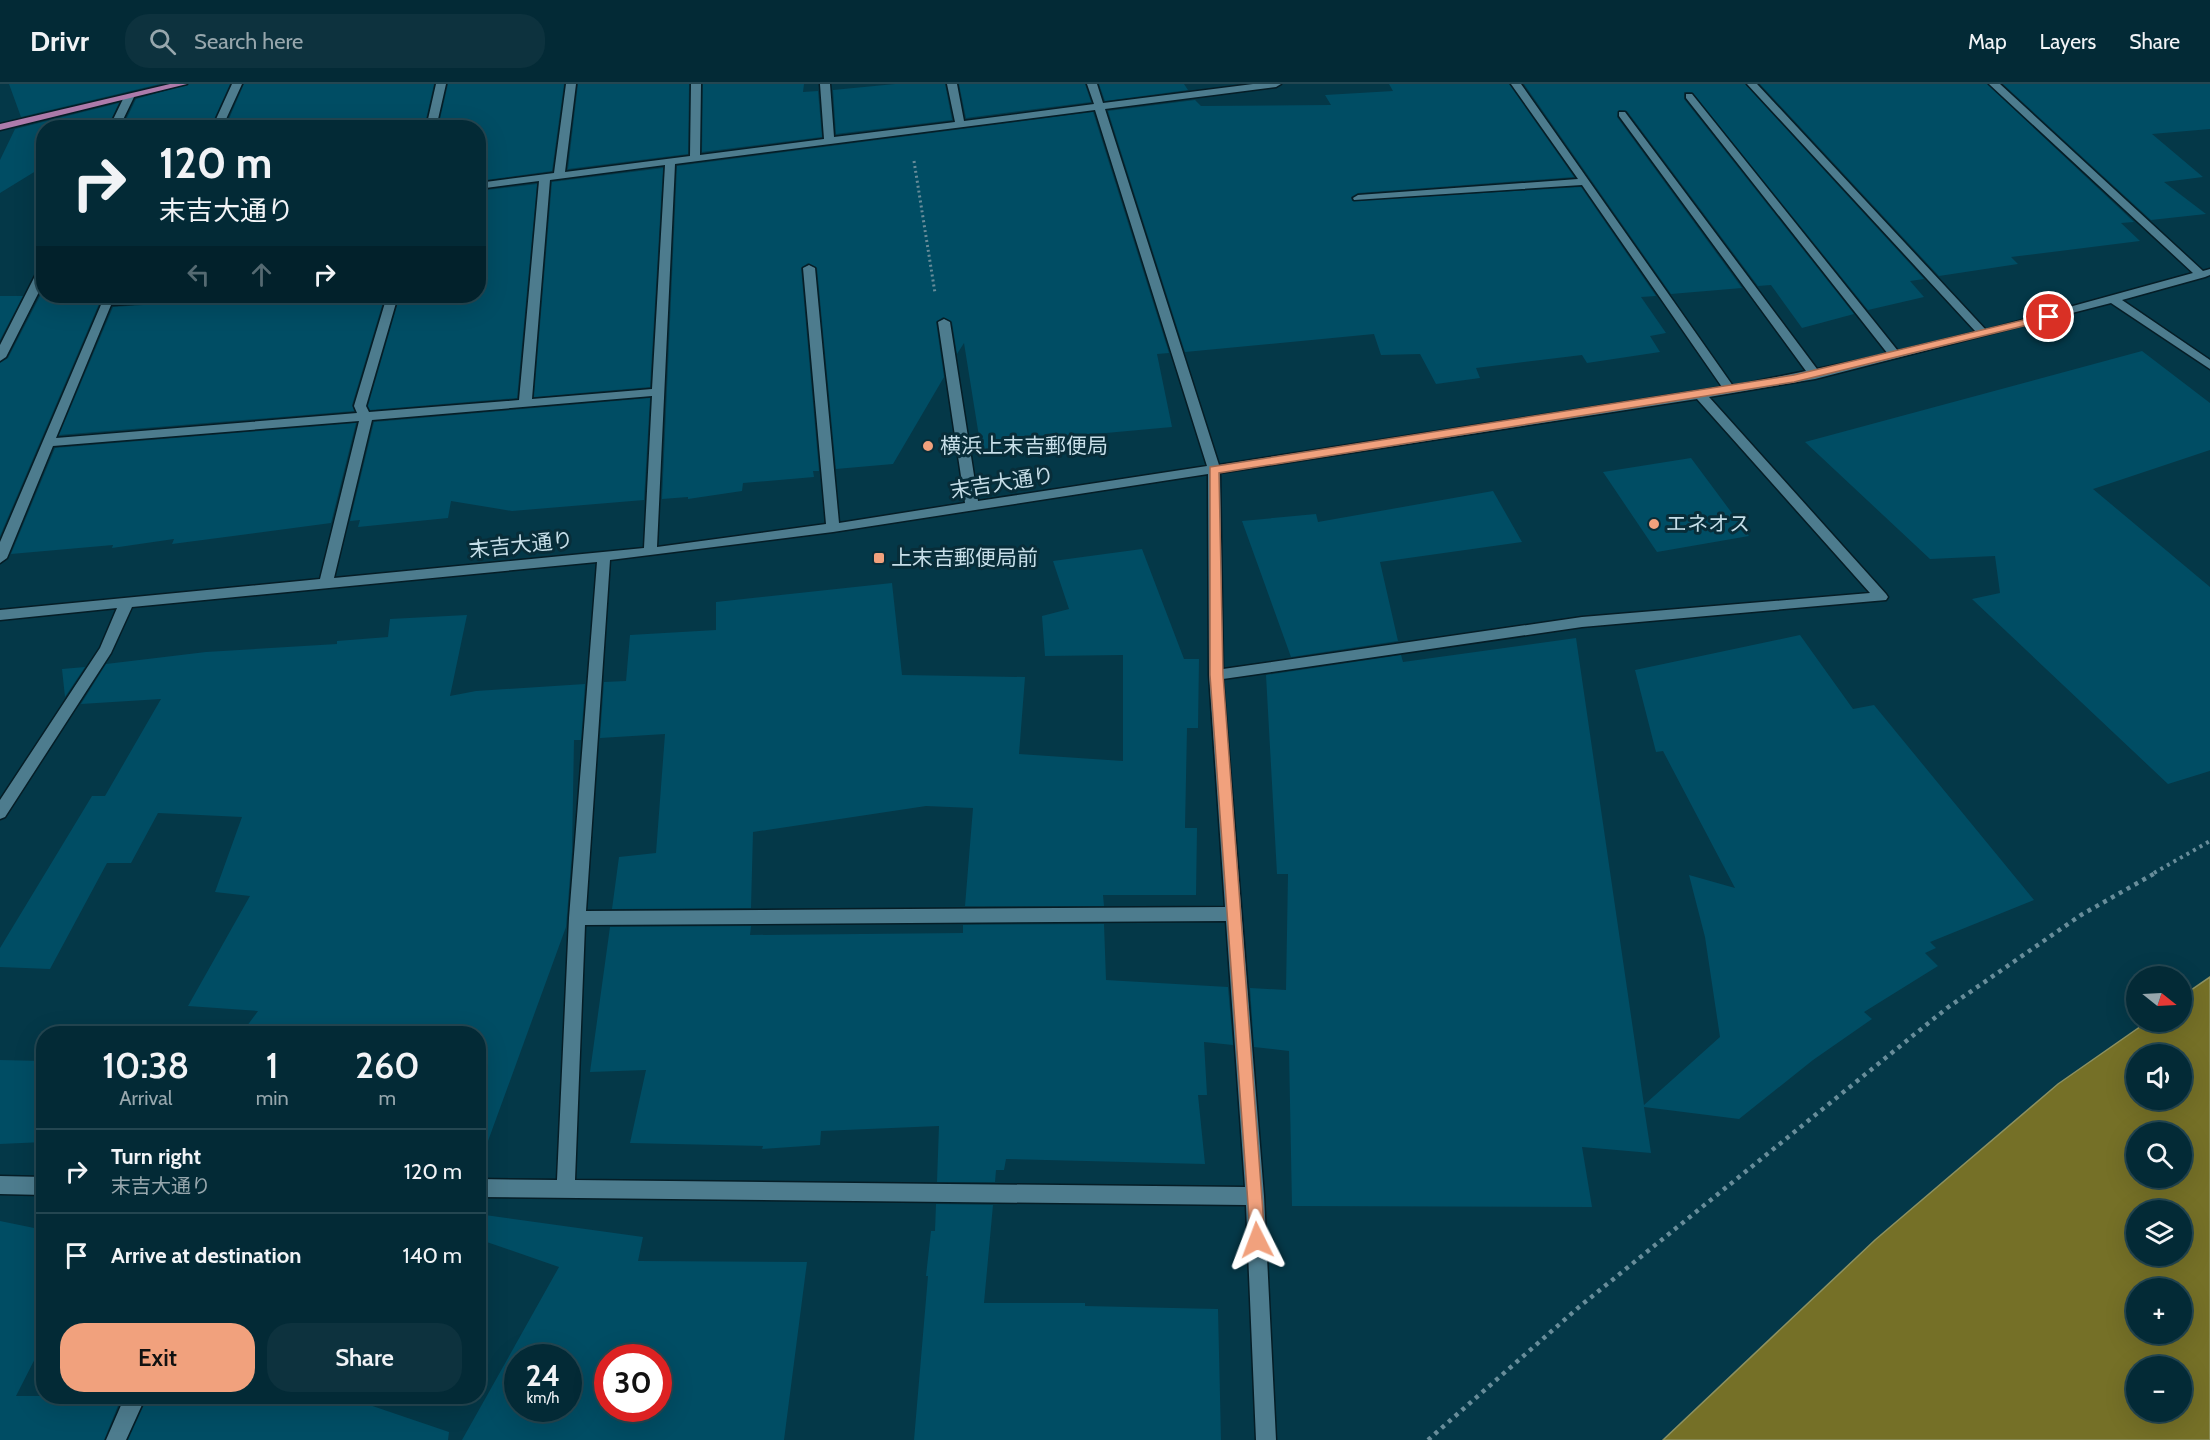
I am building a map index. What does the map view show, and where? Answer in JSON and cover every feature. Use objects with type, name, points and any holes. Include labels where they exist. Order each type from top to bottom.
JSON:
[{"type":"main road","points":[[0,127],[182,84]]},
{"type":"street","points":[[221,120],[237,84]]},
{"type":"street","points":[[433,120],[441,84]]},
{"type":"street","points":[[559,175],[571,84]]},
{"type":"street","points":[[694,158],[696,84]]},
{"type":"street","points":[[825,84],[829,141]]},
{"type":"street","points":[[952,84],[960,124]]},
{"type":"street","points":[[1092,84],[1214,470],[1216,675],[1255,1196],[1266,1440]]},
{"type":"street","points":[[486,185],[1276,84]]},
{"type":"street","points":[[1516,84],[1730,390]]},
{"type":"street","points":[[1752,84],[1984,334]]},
{"type":"street","points":[[1995,84],[2205,274]]},
{"type":"street","points":[[1689,96],[1896,356]]},
{"type":"street","points":[[118,120],[129,97]]},
{"type":"street","points":[[1622,114],[1815,375]]},
{"type":"street","points":[[650,552],[670,161]]},
{"type":"street","points":[[525,404],[545,177]]},
{"type":"street","points":[[1358,198],[1586,182]]},
{"type":"street","points":[[809,268],[833,528]]},
{"type":"street","name":"末吉大通り","points":[[0,615],[650,552],[833,528],[1700,395],[1815,375],[1896,356],[2205,274]]},
{"type":"street","points":[[0,357],[36,286]]},
{"type":"street","points":[[2114,300],[2210,365]]},
{"type":"street","points":[[0,558],[107,303]]},
{"type":"street","points":[[326,585],[366,418],[360,406],[390,303]]},
{"type":"street","points":[[944,322],[972,507]]},
{"type":"street","points":[[47,443],[658,392]]},
{"type":"street","points":[[1216,675],[1582,622],[1881,597],[1700,395]]},
{"type":"street","points":[[566,1188],[577,918],[604,556]]},
{"type":"street","points":[[0,813],[106,649],[126,604]]},
{"type":"street","points":[[577,918],[1235,914]]},
{"type":"street","points":[[0,1185],[36,1185]]},
{"type":"street","points":[[486,1188],[1255,1196]]},
{"type":"street","points":[[116,1440],[132,1404]]},
{"type":"path","points":[[909,131],[939,320],[944,322]]},
{"type":"path","points":[[1428,1440],[1579,1307],[1947,1008],[2082,915],[2210,841]]},
{"type":"shaded area","points":[[2210,977],[2210,1440],[1663,1440],[1875,1240],[2058,1084],[2133,1032],[2192,1032],[2192,989]]},
{"type":"building","points":[[9,84],[160,84],[21,117]]},
{"type":"building","points":[[189,84],[230,84],[214,120],[126,120],[136,99]]},
{"type":"building","points":[[244,84],[434,84],[426,120],[228,120]]},
{"type":"building","points":[[448,84],[564,84],[552,171],[486,180],[486,120],[440,120]]},
{"type":"building","points":[[578,84],[689,84],[688,154],[568,169]]},
{"type":"building","points":[[703,84],[804,84],[803,92],[818,91],[822,137],[702,152]]},
{"type":"building","points":[[895,84],[945,84],[952,120],[836,134],[833,90]]},
{"type":"building","points":[[959,84],[1085,84],[1091,102],[966,118]]},
{"type":"building","points":[[1099,84],[1184,84],[1188,90],[1105,101]]},
{"type":"building","points":[[1389,84],[1509,84],[1574,177],[1358,193],[1351,197],[1352,201],[1581,187],[1656,296],[1641,297],[1666,333],[1650,336],[1660,352],[1587,363],[1582,355],[1476,368],[1480,378],[1436,384],[1420,354],[1381,355],[1374,334],[1185,352],[1108,111],[1195,100],[1201,106],[1331,105],[1325,95],[1393,91]]},
{"type":"building","points":[[1524,84],[1745,84],[1924,279],[1910,281],[1924,297],[1868,310],[1692,92],[1684,92],[1684,99],[1854,314],[1802,328],[1771,285],[1758,286],[1627,111],[1619,110],[1617,117],[1742,288],[1671,294]]},
{"type":"building","points":[[1760,84],[1987,84],[2134,222],[2121,223],[2140,241],[2011,257],[2018,264],[1939,276]]},
{"type":"building","points":[[2003,84],[2210,84],[2210,129],[2152,134],[2203,177],[2164,182],[2206,214],[2151,220]]},
{"type":"building","points":[[119,103],[111,120],[51,120]]},
{"type":"building","points":[[1093,112],[1169,353],[1157,354],[1172,427],[1084,435],[981,449],[964,343],[957,354],[952,322],[943,317],[936,322],[944,377],[893,464],[836,469],[817,268],[808,263],[801,268],[819,471],[813,471],[814,477],[743,483],[742,491],[688,499],[688,497],[662,499],[677,166]]},
{"type":"building","points":[[36,124],[36,171],[0,193],[0,160],[15,129]]},
{"type":"building","points":[[663,168],[650,387],[534,397],[552,182]]},
{"type":"building","points":[[537,184],[517,398],[370,410],[368,406],[398,303],[486,303],[486,190]]},
{"type":"building","points":[[0,296],[23,296],[0,340]]},
{"type":"building","points":[[36,303],[99,303],[0,536],[0,363],[8,358]]},
{"type":"building","points":[[174,303],[383,303],[352,405],[354,411],[59,435],[113,307]]},
{"type":"building","points":[[2142,351],[2210,403],[2210,450],[2093,489],[2210,587],[2210,771],[2168,784],[1972,599],[2000,593],[1995,556],[1930,559],[1805,442]]},
{"type":"building","points":[[650,398],[644,500],[512,511],[451,501],[448,518],[358,527],[360,520],[350,521],[374,422]]},
{"type":"building","points":[[356,423],[331,523],[172,544],[174,539],[112,548],[113,545],[11,554],[55,448]]},
{"type":"building","points":[[1691,458],[1749,536],[1657,552],[1603,472]]},
{"type":"building","points":[[1493,491],[1522,542],[1380,562],[1398,641],[1291,657],[1242,521],[1316,514],[1318,522]]},
{"type":"building","points":[[1142,549],[1184,659],[1199,659],[1198,728],[1187,728],[1185,828],[1197,828],[1196,895],[1103,895],[1104,906],[965,906],[973,808],[926,806],[753,832],[751,908],[612,909],[619,857],[656,853],[665,734],[600,738],[604,682],[626,681],[630,635],[716,630],[716,602],[892,583],[902,675],[1025,677],[1019,754],[1123,761],[1123,655],[1045,656],[1042,616],[1069,609],[1053,561]]},
{"type":"building","points":[[467,615],[450,696],[476,691],[585,684],[581,740],[574,740],[572,852],[566,927],[486,1147],[486,1026],[247,1026],[258,1011],[188,1006],[250,896],[215,892],[242,817],[158,813],[131,863],[107,863],[50,969],[0,967],[0,948],[92,796],[105,796],[161,699],[81,704],[106,664],[206,652],[337,644],[337,641],[388,637],[390,619]]},
{"type":"building","points":[[1800,635],[1853,709],[1874,705],[2034,900],[1930,942],[1936,948],[1925,953],[1938,966],[1864,1012],[1872,1019],[1813,1060],[1739,1119],[1644,1107],[1651,1153],[1582,1147],[1592,1207],[1292,1206],[1289,1051],[1254,1047],[1250,988],[1286,990],[1288,874],[1277,874],[1266,675],[1401,655],[1403,662],[1576,638],[1644,1105],[1720,1037],[1705,937],[1689,875],[1735,888],[1663,751],[1656,752],[1635,670]]},
{"type":"building","points":[[85,667],[65,697],[62,669]]},
{"type":"building","points":[[1104,924],[1106,980],[1228,987],[1233,1045],[1204,1042],[1207,1095],[1198,1095],[1205,1164],[1006,1159],[1004,1170],[996,1170],[995,1182],[937,1182],[939,1126],[821,1131],[820,1145],[762,1149],[763,1146],[630,1143],[646,1070],[590,1072],[610,927],[751,926],[750,935],[963,933],[963,925]]},
{"type":"building","points":[[0,1060],[36,1061],[36,1142],[0,1144]]},
{"type":"building","points":[[936,1204],[993,1205],[984,1303],[1085,1303],[1085,1306],[1218,1309],[1221,1440],[914,1440],[928,1276],[926,1276],[931,1231],[935,1231]]},
{"type":"building","points":[[486,1215],[643,1237],[638,1261],[807,1262],[784,1440],[462,1440],[482,1404],[486,1404],[486,1397],[504,1365],[504,1422],[582,1422],[582,1344],[516,1344],[559,1267],[486,1242]]},
{"type":"building","points":[[0,1221],[36,1228],[36,1357],[16,1396],[36,1396],[36,1404],[119,1404],[104,1440],[0,1440]]},
{"type":"building","points":[[144,1404],[367,1404],[449,1432],[448,1440],[128,1440]]},
{"type":"place","name":"横浜上末吉郵便局","points":[[928,446]]},
{"type":"place","name":"エネオス","points":[[1654,524]]},
{"type":"place","name":"上末吉郵便局前","points":[[879,558]]},
{"type":"route","points":[[1257,1240],[1216,675],[1214,470],[1794,379],[2049,317]]}]
